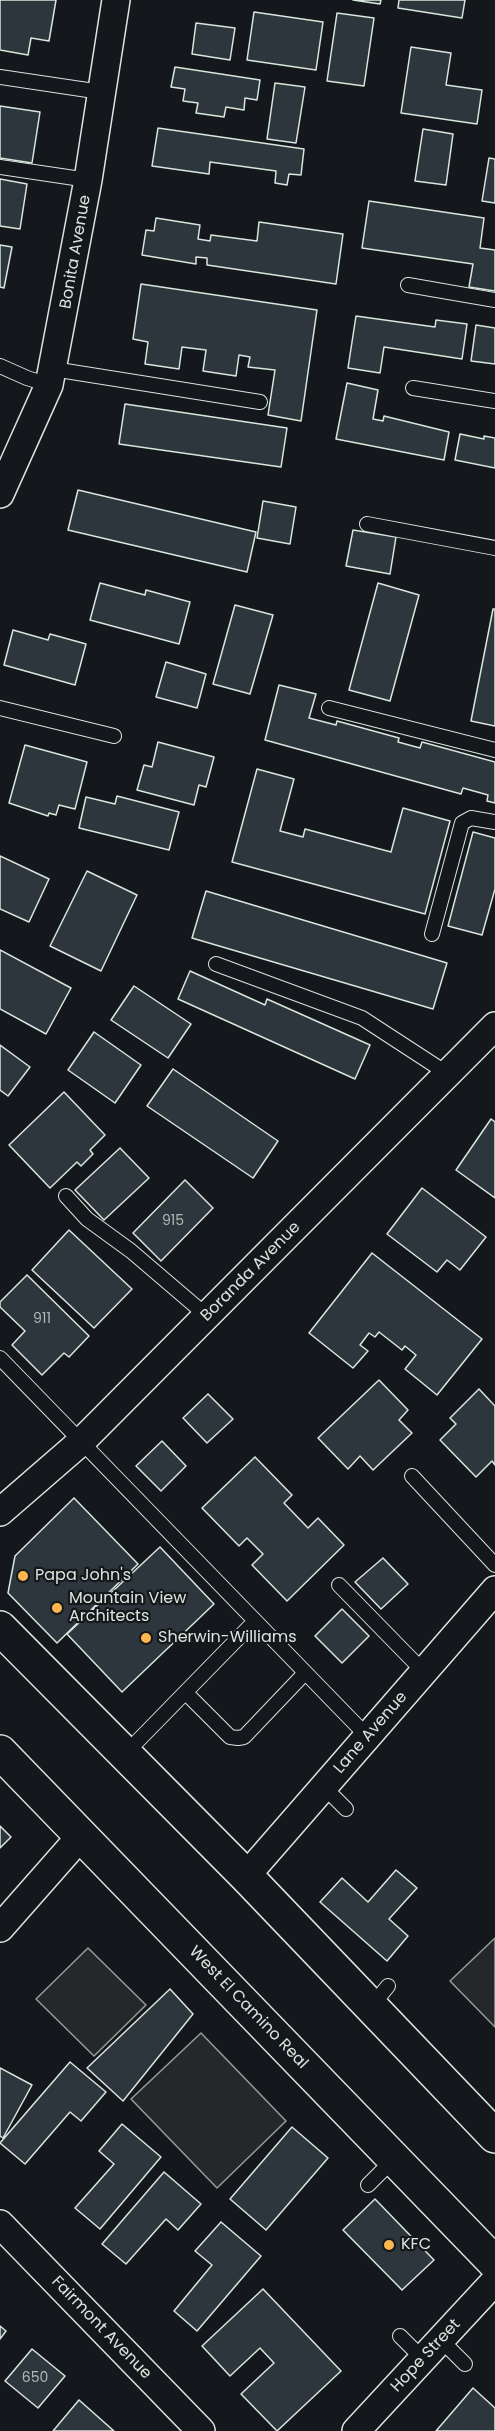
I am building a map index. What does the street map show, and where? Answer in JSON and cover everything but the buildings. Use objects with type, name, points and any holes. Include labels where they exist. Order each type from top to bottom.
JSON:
[{"type":"main road","points":[[0,1628],[246,1876],[380,1996],[495,2136]]},
{"type":"main road","name":"West El Camino Real","points":[[0,1752],[495,2263]]},
{"type":"street","name":"Bonita Avenue","points":[[0,494],[51,377],[88,180],[116,0]]},
{"type":"street","name":"Boranda Avenue","points":[[0,1512],[82,1441],[495,1026]]},
{"type":"street","name":"Lane Avenue","points":[[246,1876],[495,1590]]},
{"type":"street","points":[[0,1928],[81,1836]]},
{"type":"street","name":"Fairmont Avenue","points":[[0,2224],[201,2431]]},
{"type":"street","name":"Hope Street","points":[[356,2431],[495,2281]]},
{"type":"lane","points":[[0,77],[101,92]]},
{"type":"lane","points":[[0,167],[88,180]]},
{"type":"lane","points":[[408,285],[495,300]]},
{"type":"lane","points":[[0,366],[27,378],[51,377],[260,402]]},
{"type":"lane","points":[[413,388],[495,401]]},
{"type":"lane","points":[[367,524],[495,548]]},
{"type":"lane","points":[[0,708],[114,736]]},
{"type":"lane","points":[[329,708],[495,750]]},
{"type":"lane","points":[[432,934],[462,823],[471,818],[495,822]]},
{"type":"lane","points":[[216,964],[362,1018],[448,1074]]},
{"type":"lane","points":[[66,1196],[108,1236],[131,1251],[207,1316]]},
{"type":"lane","points":[[0,1358],[368,1737]]},
{"type":"lane","points":[[412,1476],[495,1565]]},
{"type":"lane","points":[[339,1585],[424,1672]]},
{"type":"lane","points":[[125,1754],[255,1621]]},
{"type":"lane","points":[[186,1693],[230,1737],[244,1737],[305,1673]]},
{"type":"lane","points":[[324,1787],[346,1809]]},
{"type":"lane","points":[[368,2185],[394,2159]]},
{"type":"lane","points":[[400,2336],[465,2364]]},
{"type":"shaded area","points":[[495,1938],[495,2027],[450,1981]]},
{"type":"shaded area","points":[[88,1948],[146,2005],[94,2056],[36,1999]]},
{"type":"shaded area","points":[[201,2033],[286,2121],[217,2188],[131,2099]]},
{"type":"place","name":"Papa John's","points":[[23,1576]]},
{"type":"place","name":"Mountain View Architects","points":[[57,1608]]},
{"type":"place","name":"Sherwin-Williams","points":[[146,1638]]},
{"type":"place","name":"KFC","points":[[389,2245]]}]
